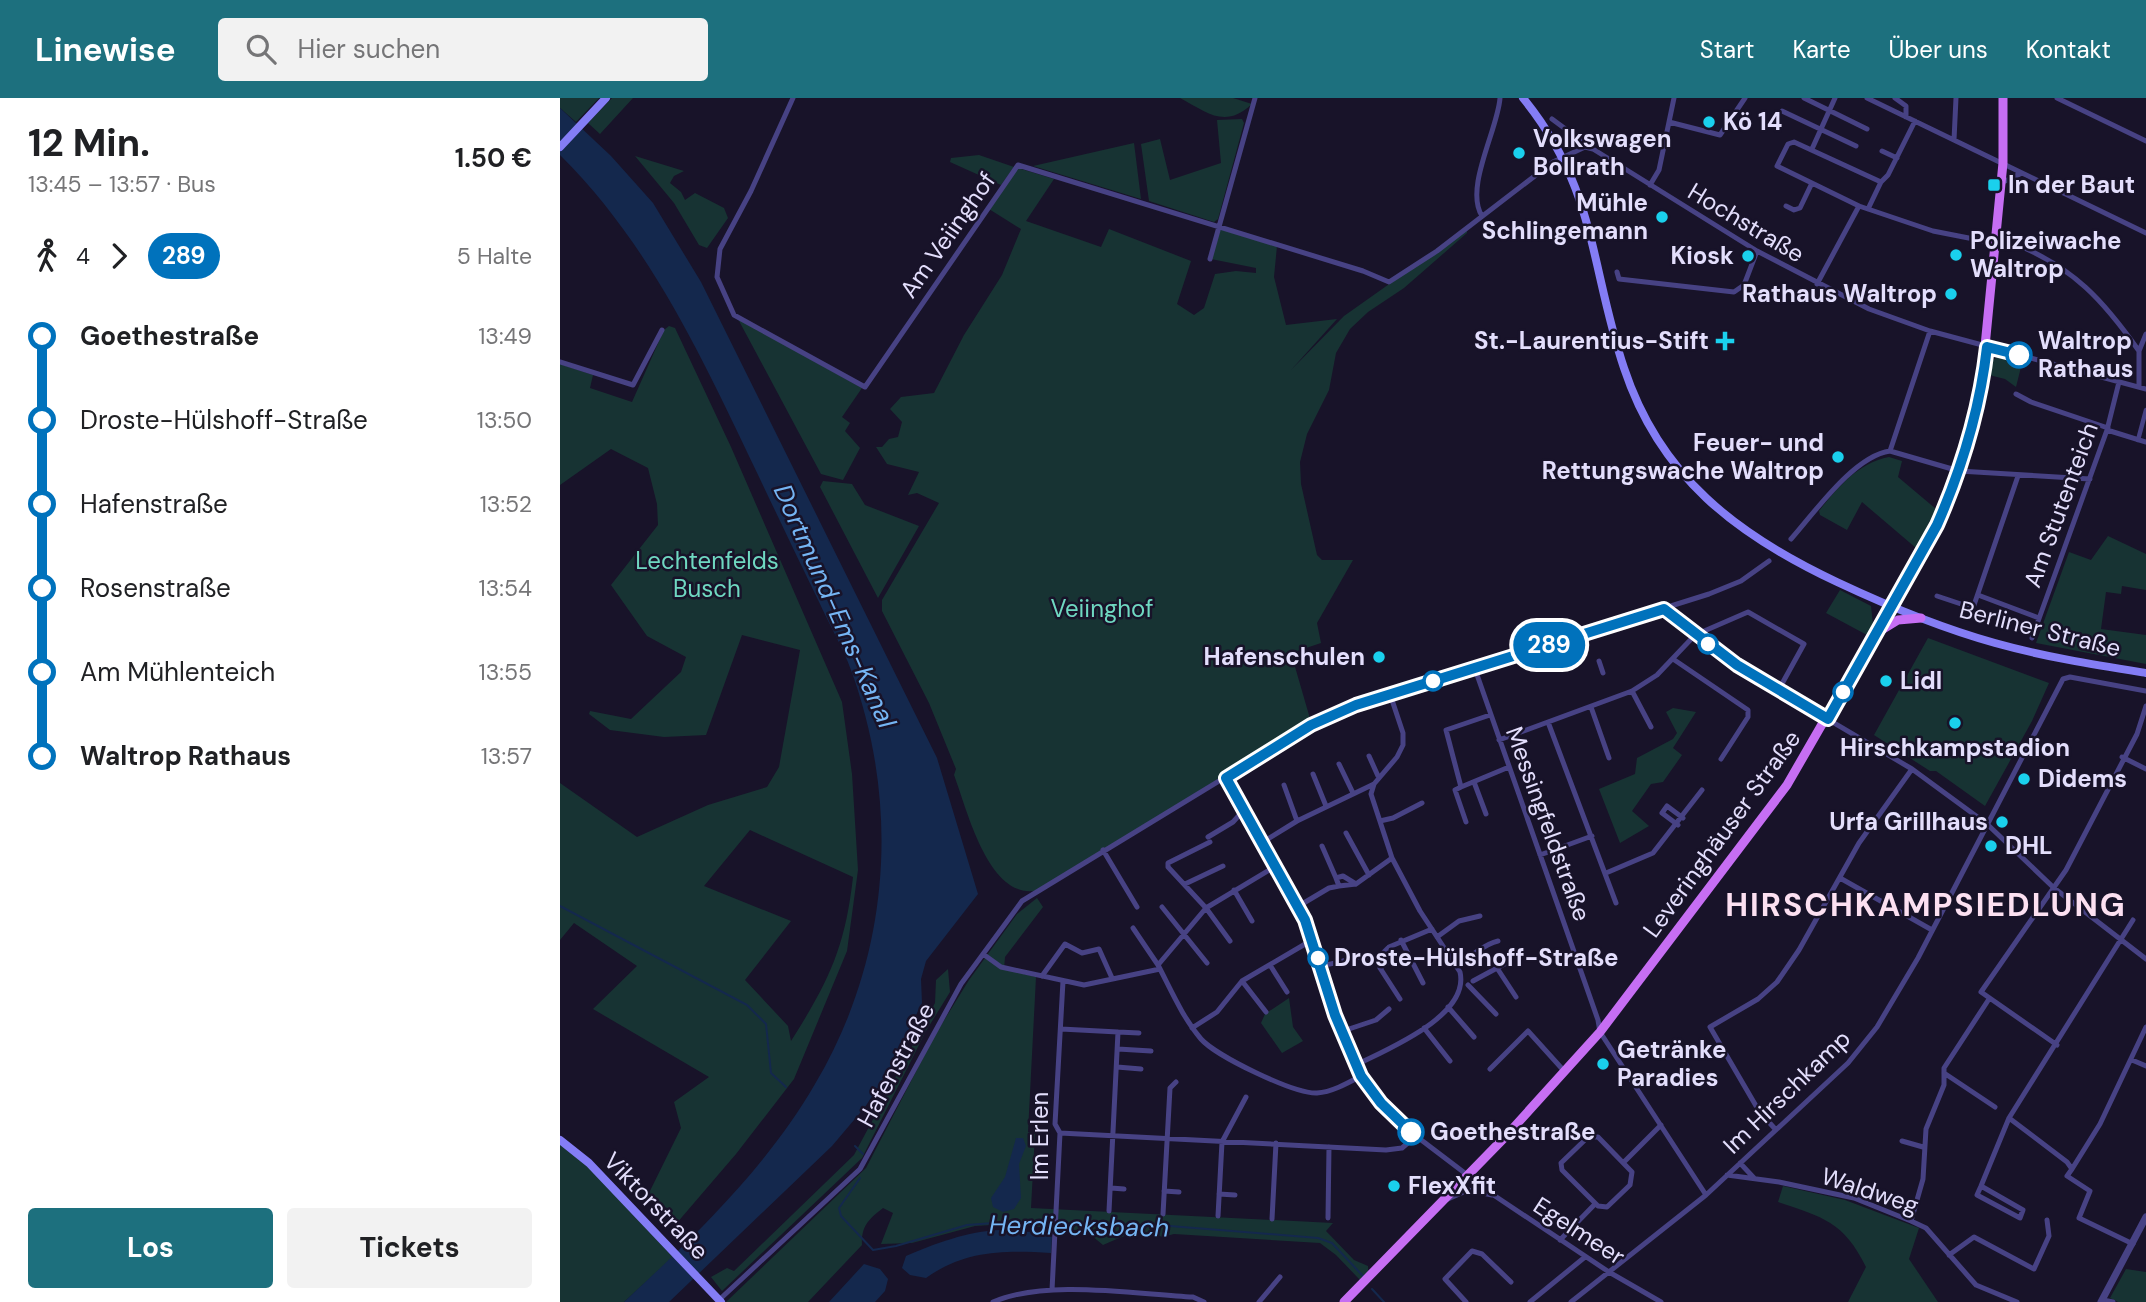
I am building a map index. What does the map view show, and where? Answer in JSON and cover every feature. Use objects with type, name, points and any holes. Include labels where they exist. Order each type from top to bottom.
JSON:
[{"type":"main road","points":[[560,146],[606,98]]},
{"type":"main road","name":"Berliner Straße","points":[[1523,98],[1564,156],[1581,197],[1619,352],[1642,414],[1676,467],[1701,495],[1762,543],[1891,608],[1995,643],[2146,673]]},
{"type":"main road","name":"Leveringhäuser Straße","points":[[1344,1302],[1468,1175],[1600,1031],[1780,795],[1828,719],[1937,525],[1959,471],[1977,407],[1987,347],[2003,163],[2003,98]]},
{"type":"main road","points":[[1876,634],[1898,620],[1921,618]]},
{"type":"main road","name":"Viktorstraße","points":[[560,1139],[589,1163],[720,1301]]},
{"type":"street","name":"Am Veiinghof","points":[[793,98],[718,257],[717,277],[734,315],[865,387],[1018,165],[1393,281],[1482,216]]},
{"type":"street","points":[[1210,259],[1255,98]]},
{"type":"street","points":[[1500,98],[1489,133],[1476,203],[1482,216],[1564,156],[1585,147]]},
{"type":"street","points":[[1650,185],[1659,170],[1674,98]]},
{"type":"street","points":[[1669,122],[1720,135],[1745,98]]},
{"type":"street","points":[[1804,98],[1867,129]]},
{"type":"street","points":[[1812,149],[1835,98]]},
{"type":"street","points":[[1867,98],[2146,233]]},
{"type":"street","points":[[1895,98],[1906,106],[1906,117]]},
{"type":"street","points":[[1954,140],[1956,98]]},
{"type":"street","points":[[2057,98],[2146,141]]},
{"type":"street","points":[[2076,107],[2077,98]]},
{"type":"street","points":[[1782,111],[1856,146]]},
{"type":"street","name":"Hochstraße","points":[[1552,119],[1583,142],[1585,147],[1757,251],[1869,309],[1930,331],[2143,388]]},
{"type":"street","points":[[1868,209],[1915,121]]},
{"type":"street","points":[[1881,182],[1794,142],[1788,144],[1777,166],[1859,206],[1933,231],[1983,241]]},
{"type":"street","points":[[1882,151],[1897,158]]},
{"type":"street","points":[[2001,183],[2022,173]]},
{"type":"street","points":[[1786,206],[1794,210],[1800,208],[1812,183]]},
{"type":"street","points":[[1817,284],[1859,206]]},
{"type":"street","points":[[2015,244],[2042,255],[2077,277],[2112,312],[2139,351],[2143,388]]},
{"type":"street","points":[[1617,272],[1619,279],[1734,292],[1744,285],[1757,251]]},
{"type":"street","points":[[560,362],[633,385],[662,330]]},
{"type":"street","points":[[1891,451],[1930,331]]},
{"type":"street","points":[[2139,351],[2146,334]]},
{"type":"street","name":"Am Stutenteich","points":[[2032,638],[2108,429],[2119,382]]},
{"type":"street","points":[[2016,394],[2031,402],[2146,442]]},
{"type":"street","points":[[2138,440],[2146,410]]},
{"type":"street","points":[[1791,539],[1843,480],[1879,453],[1891,451],[1959,471],[2090,479]]},
{"type":"street","points":[[1937,596],[1973,608],[2018,476]]},
{"type":"street","name":"Hafenstraße","points":[[720,1301],[860,1169],[932,1032],[983,954],[1022,901],[1311,725],[1356,705],[1664,609],[1741,582],[1769,561]]},
{"type":"street","points":[[1978,595],[2039,618]]},
{"type":"street","points":[[1664,609],[1695,635],[1778,691],[1912,769],[1987,824],[2054,888],[2146,959]]},
{"type":"street","points":[[1499,740],[1632,691],[1657,675],[1695,635],[1748,612],[1804,643],[1778,691]]},
{"type":"street","points":[[1673,659],[1748,710],[1748,717],[1721,760]]},
{"type":"street","points":[[1599,661],[1603,673]]},
{"type":"street","name":"Messingfeldstraße","points":[[1475,669],[1600,1031],[1706,1195]]},
{"type":"street","name":"Im Hirschkamp","points":[[1571,1302],[1706,1195],[1848,1063],[1877,1027],[1903,987],[2065,677],[2146,691]]},
{"type":"street","points":[[1632,691],[1651,727]]},
{"type":"street","points":[[1358,1064],[1424,1028],[1461,993],[1462,982],[1460,972],[1392,858],[1371,793],[1378,776],[1403,745],[1403,733],[1391,694]]},
{"type":"street","points":[[2057,1045],[1981,992],[2054,888],[2139,729],[2146,706]]},
{"type":"street","points":[[1591,707],[1609,758]]},
{"type":"street","points":[[1461,787],[1446,730],[1490,715]]},
{"type":"street","points":[[1548,722],[1616,903]]},
{"type":"street","points":[[1368,756],[1378,776]]},
{"type":"street","points":[[2122,757],[2146,769]]},
{"type":"street","points":[[1339,764],[1353,793]]},
{"type":"street","points":[[1466,822],[1455,790],[1509,767]]},
{"type":"street","points":[[1776,1130],[1759,1111],[1710,1027],[1758,999],[1777,982],[1871,825],[1912,769]]},
{"type":"street","points":[[1313,774],[1326,806]]},
{"type":"street","points":[[1226,778],[1276,866],[1312,940],[1361,1076],[1381,1103],[1416,1136],[1468,1175]]},
{"type":"street","points":[[1474,782],[1486,814]]},
{"type":"street","points":[[1263,842],[1297,821],[1374,784]]},
{"type":"street","points":[[1284,785],[1297,821]]},
{"type":"street","points":[[1605,873],[1653,853],[1678,825],[1702,790]]},
{"type":"street","points":[[1380,821],[1393,818],[1422,803]]},
{"type":"street","points":[[1678,825],[1662,813],[1667,806],[1683,818]]},
{"type":"street","points":[[1168,863],[1209,839],[1233,822],[1243,811]]},
{"type":"street","points":[[1346,833],[1369,875]]},
{"type":"street","points":[[1540,855],[1592,836]]},
{"type":"street","points":[[1322,846],[1339,887]]},
{"type":"street","points":[[1103,850],[1137,908]]},
{"type":"street","points":[[1164,855],[1172,871],[1206,908],[1230,941]]},
{"type":"street","points":[[1297,907],[1315,894],[1356,884],[1392,858]]},
{"type":"street","points":[[1185,884],[1223,866]]},
{"type":"street","points":[[983,954],[1001,967],[1084,985],[1159,967],[1206,908],[1276,866]]},
{"type":"street","points":[[1336,878],[1343,876],[1356,884]]},
{"type":"street","points":[[1840,878],[1932,930]]},
{"type":"street","points":[[1234,890],[1252,921]]},
{"type":"street","points":[[1162,907],[1207,963]]},
{"type":"street","points":[[1437,937],[1459,921],[1480,916]]},
{"type":"street","points":[[1981,1186],[2023,1210],[2020,1218],[1977,1195],[2009,1118],[2133,920]]},
{"type":"street","points":[[1133,928],[1159,967],[1192,1028],[1204,1042],[1295,1089],[1315,1093],[1361,1076]]},
{"type":"street","points":[[1378,958],[1401,940],[1432,929]]},
{"type":"street","points":[[1192,1028],[1217,1012],[1242,981],[1312,940]]},
{"type":"street","points":[[1401,940],[1423,983]]},
{"type":"street","points":[[1462,960],[1477,954],[1486,944],[1497,941]]},
{"type":"street","points":[[1042,976],[1065,944],[1082,953],[1099,949],[1112,978]]},
{"type":"street","points":[[1380,968],[1390,961],[1390,947]]},
{"type":"street","points":[[1321,965],[1334,965],[1363,955],[1378,958]]},
{"type":"street","points":[[1378,958],[1380,968],[1400,999]]},
{"type":"street","points":[[1496,1014],[1471,983],[1510,961]]},
{"type":"street","points":[[1270,965],[1287,992]]},
{"type":"street","points":[[1497,968],[1516,997]]},
{"type":"street","name":"Im Erlen","points":[[1052,1290],[1060,1133],[1055,1124],[1063,981]]},
{"type":"street","points":[[1242,981],[1266,1012]]},
{"type":"street","points":[[1911,1221],[1923,1179],[1926,1129],[1944,1086],[1944,1068],[1989,999]]},
{"type":"street","points":[[1448,1007],[1475,1037]]},
{"type":"street","points":[[1343,1031],[1385,1015],[1389,1009]]},
{"type":"street","points":[[2133,1244],[2079,1218],[2090,1191],[2067,1176],[2100,1124],[2146,1027]]},
{"type":"street","points":[[1424,1028],[1450,1061]]},
{"type":"street","points":[[1061,1029],[1139,1032]]},
{"type":"street","points":[[1490,1069],[1528,1031],[1565,1072]]},
{"type":"street","points":[[1109,1211],[1118,1032]]},
{"type":"street","points":[[1118,1049],[1151,1051]]},
{"type":"street","points":[[2132,1060],[2146,1066]]},
{"type":"street","points":[[1116,1067],[1141,1069]]},
{"type":"street","points":[[1944,1073],[1995,1107]]},
{"type":"street","points":[[1163,1214],[1170,1088],[1176,1082]]},
{"type":"street","points":[[1218,1216],[1222,1142],[1246,1097]]},
{"type":"street","points":[[2009,1118],[2072,1169]]},
{"type":"street","points":[[1624,1162],[1661,1125]]},
{"type":"street","points":[[1060,1133],[1329,1147],[1402,1148],[1416,1136]]},
{"type":"street","points":[[1588,1137],[1598,1137],[1624,1162],[1632,1172],[1630,1185],[1607,1207],[1595,1203],[1562,1170],[1561,1163],[1588,1137]]},
{"type":"street","points":[[1902,1141],[1923,1147]]},
{"type":"street","points":[[1272,1219],[1276,1143]]},
{"type":"street","points":[[1328,1218],[1329,1147]]},
{"type":"street","points":[[1740,1163],[1754,1178]]},
{"type":"street","name":"Egelmeer","points":[[1468,1175],[1585,1257],[1661,1302]]},
{"type":"street","name":"Waldweg","points":[[1727,1175],[1854,1198],[1911,1221],[1926,1228],[1976,1284],[2017,1302]]},
{"type":"street","points":[[1111,1188],[1124,1189]]},
{"type":"street","name":"Egelmeer","points":[[1442,1202],[1468,1190],[1495,1196]]},
{"type":"street","points":[[1164,1191],[1179,1192]]},
{"type":"street","points":[[1219,1194],[1235,1195]]},
{"type":"street","points":[[1275,1197],[1285,1198]]},
{"type":"street","points":[[1560,1240],[1595,1203]]},
{"type":"street","points":[[2113,1302],[2102,1301],[2146,1217]]},
{"type":"street","points":[[1949,1255],[1974,1237],[2034,1269],[2049,1237],[2047,1220]]},
{"type":"street","points":[[1466,1302],[1446,1279],[1472,1251],[1482,1254],[1511,1282]]},
{"type":"street","points":[[1530,1302],[1585,1257]]},
{"type":"street","points":[[1259,1302],[1280,1277]]},
{"type":"street","points":[[993,1302],[1009,1295],[1052,1290],[1193,1297],[1204,1302]]},
{"type":"street","points":[[1640,1302],[1645,1293]]},
{"type":"street","points":[[1266,1295],[1272,1302]]},
{"type":"green space","points":[[560,98],[599,98],[576,122],[560,108]]},
{"type":"green space","points":[[612,98],[633,98],[600,134],[588,123]]},
{"type":"green space","points":[[1180,98],[1233,98],[1252,104],[1242,112],[1225,117],[1208,113]]},
{"type":"green space","points":[[1242,119],[1244,123],[1218,219],[1214,222],[1149,201],[1141,144],[1160,139],[1170,180],[1221,163],[1217,120]]},
{"type":"green space","points":[[1134,143],[1141,199],[1033,166]]},
{"type":"green space","points":[[979,155],[1014,167],[1001,185],[950,162],[951,158]]},
{"type":"green space","points":[[635,156],[684,171],[674,176],[670,183],[681,192],[685,200],[695,193],[724,208],[728,218],[707,248],[699,245],[674,203]]},
{"type":"green space","name":"Veiinghof","points":[[1018,168],[1054,179],[1026,221],[1101,247],[1109,229],[1191,261],[1177,304],[1194,315],[1204,308],[1215,274],[1236,271],[1256,273],[1256,268],[1211,259],[1221,228],[1277,246],[1274,277],[1286,325],[1337,319],[1291,370],[1344,316],[1467,229],[1467,233],[1404,288],[1368,312],[1350,329],[1336,353],[1329,390],[1307,434],[1300,462],[1301,484],[1317,555],[1322,560],[1353,560],[1317,623],[1321,643],[1291,653],[1311,722],[1039,890],[1022,890],[1006,882],[983,850],[973,830],[954,775],[956,769],[929,703],[882,611],[882,600],[939,503],[917,493],[908,495],[919,472],[887,464],[876,447],[882,447],[889,439],[898,437],[902,422],[890,409],[901,397],[934,393],[964,335],[1002,275],[1021,229],[989,209]]},
{"type":"green space","points":[[738,319],[862,388],[842,417],[850,423],[845,431],[860,448],[843,480],[821,474]]},
{"type":"green space","name":"Lechtenfelds Busch","points":[[669,326],[675,328],[731,447],[842,702],[852,774],[858,870],[847,951],[794,1079],[736,1154],[676,1224],[647,1197],[681,1128],[674,1102],[709,1077],[593,1009],[637,966],[574,923],[560,940],[560,783],[637,837],[708,805],[767,787],[779,767],[800,650],[742,635],[706,735],[664,737],[610,730],[589,714],[590,711],[631,719],[681,672],[686,657],[647,636],[611,585],[658,525],[657,504],[648,468],[611,449],[560,485],[560,364],[593,375],[590,388],[632,402],[664,330]],"holes":[[[750,830],[853,877],[845,924],[833,963],[816,1000],[791,1041],[788,1026],[745,980],[791,921],[704,886]]]},
{"type":"green space","points":[[1997,357],[2021,367],[2016,387],[2005,379],[1989,375],[1992,361]]},
{"type":"green space","points":[[1889,457],[1902,461],[1898,477],[1936,509],[1916,548],[1862,502],[1847,530],[1820,515],[1819,511],[1834,493],[1858,470]]},
{"type":"green space","points":[[823,481],[852,484],[865,505],[919,526],[878,598],[820,487]]},
{"type":"green space","points":[[2108,536],[2146,554],[2146,590],[2122,586],[2121,594],[2106,592],[2101,629],[2146,635],[2146,664],[2036,643],[2069,552],[2091,560]]},
{"type":"green space","points":[[1840,590],[1871,606],[1873,625],[1867,635],[1826,613]]},
{"type":"green space","name":"Hirschkampstadion","points":[[1928,638],[2049,683],[2032,721],[1985,806],[1936,771],[1930,771],[1874,735]]},
{"type":"green space","points":[[1673,708],[1696,712],[1673,748],[1682,755],[1663,782],[1651,784],[1632,811],[1649,826],[1620,843],[1599,789],[1635,774],[1637,758],[1673,739],[1677,733],[1666,712]]},
{"type":"green space","points":[[1037,898],[1043,907],[1005,957],[1004,969],[1036,977],[1028,1132],[1035,1133],[1031,1208],[1333,1223],[1326,1231],[1354,1260],[1368,1266],[1368,1271],[1360,1280],[1320,1243],[1174,1234],[1162,1237],[1147,1232],[1125,1236],[1103,1245],[1086,1231],[1008,1224],[975,1226],[912,1243],[881,1244],[893,1213],[883,1208],[867,1224],[862,1245],[808,1302],[726,1302],[866,1168],[935,1035],[969,980],[1017,914]]},
{"type":"green space","points":[[948,969],[950,992],[926,1031],[862,1158],[722,1291],[711,1277],[727,1268],[734,1271],[854,1155],[935,1003],[936,980]]},
{"type":"green space","points":[[1289,998],[1293,1027],[1303,1041],[1282,1053],[1261,1023],[1265,1014]]},
{"type":"green space","points":[[560,1144],[590,1169],[673,1257],[624,1302],[560,1302]]},
{"type":"green space","points":[[1783,1186],[1845,1200],[1919,1228],[1909,1259],[1938,1302],[1848,1302],[1866,1267],[1858,1252],[1831,1223],[1778,1202]]},
{"type":"green space","points":[[2126,1269],[2146,1272],[2146,1302],[2118,1302],[2110,1298]]},
{"type":"water","name":"Dortmund-Ems-Kanal","points":[[560,108],[611,156],[653,203],[701,282],[937,758],[978,894],[926,961],[921,979],[922,1003],[887,1074],[865,1107],[832,1146],[669,1302],[624,1302],[728,1200],[775,1144],[815,1084],[840,1036],[859,985],[873,934],[880,881],[881,828],[877,775],[867,722],[851,670],[840,645],[674,308],[622,228],[593,190],[560,155]]},
{"type":"water","points":[[1016,1138],[1023,1138],[1026,1146],[1019,1164],[1021,1198],[1014,1209],[1003,1212],[993,1207],[991,1198],[1005,1177]]},
{"type":"water","points":[[1000,1230],[1048,1233],[1052,1237],[1051,1253],[1002,1252],[971,1257],[926,1278],[910,1275],[902,1268],[906,1256],[928,1247],[964,1236]]},
{"type":"water","points":[[864,1264],[880,1269],[888,1279],[885,1291],[875,1302],[829,1302]]},
{"type":"waterway","name":"Herdiecksbach","points":[[560,906],[747,1005],[766,1024],[771,1073],[786,1087]]},
{"type":"waterway","name":"Herdiecksbach","points":[[855,1146],[863,1154]]},
{"type":"waterway","name":"Herdiecksbach","points":[[860,1178],[839,1208],[841,1216],[873,1250],[967,1225],[1007,1222],[1053,1224]]},
{"type":"waterway","name":"Herdiecksbach","points":[[1059,1224],[1170,1226],[1318,1238],[1332,1243],[1363,1276]]},
{"type":"waterway","name":"Herdiecksbach","points":[[1372,1289],[1384,1302]]},
{"type":"bus line","name":"289","points":[[1411,1132],[1386,1104],[1381,1103],[1361,1076],[1339,1018],[1335,1015],[1305,920],[1226,778],[1311,725],[1356,705],[1664,609],[1737,665],[1828,719],[1937,525],[1952,491],[1974,420],[1987,347],[2019,355]]},
{"type":"place","name":"Kö 14","points":[[1709,122]]},
{"type":"place","name":"Volkswagen Bollrath","points":[[1519,153]]},
{"type":"place","name":"In der Baut","points":[[1994,185]]},
{"type":"place","name":"Mühle Schlingemann","points":[[1662,217]]},
{"type":"place","name":"Polizeiwache Waltrop","points":[[1956,255]]},
{"type":"place","name":"Kiosk","points":[[1748,256]]},
{"type":"place","name":"Rathaus Waltrop","points":[[1951,294]]},
{"type":"place","name":"St.-Laurentius-Stift","points":[[1725,341]]},
{"type":"place","name":"Waltrop Rathaus","points":[[2019,355]]},
{"type":"place","name":"Feuer- und Rettungswache Waltrop","points":[[1838,457]]},
{"type":"place","name":"Hafenschulen","points":[[1379,657]]},
{"type":"place","name":"Lidl","points":[[1886,681]]},
{"type":"place","name":"Hirschkampstadion","points":[[1955,723]]},
{"type":"place","name":"Didems","points":[[2024,779]]},
{"type":"place","name":"Urfa Grillhaus","points":[[2002,822]]},
{"type":"place","name":"DHL","points":[[1991,846]]},
{"type":"place","name":"Droste-Hülshoff-Straße","points":[[1318,958]]},
{"type":"place","name":"Getränke Paradies","points":[[1603,1064]]},
{"type":"place","name":"Goethestraße","points":[[1411,1132]]},
{"type":"place","name":"FlexXfit","points":[[1394,1186]]},
{"type":"district","name":"HIRSCHKAMPSIEDLUNG","points":[[1926,905]]}]
